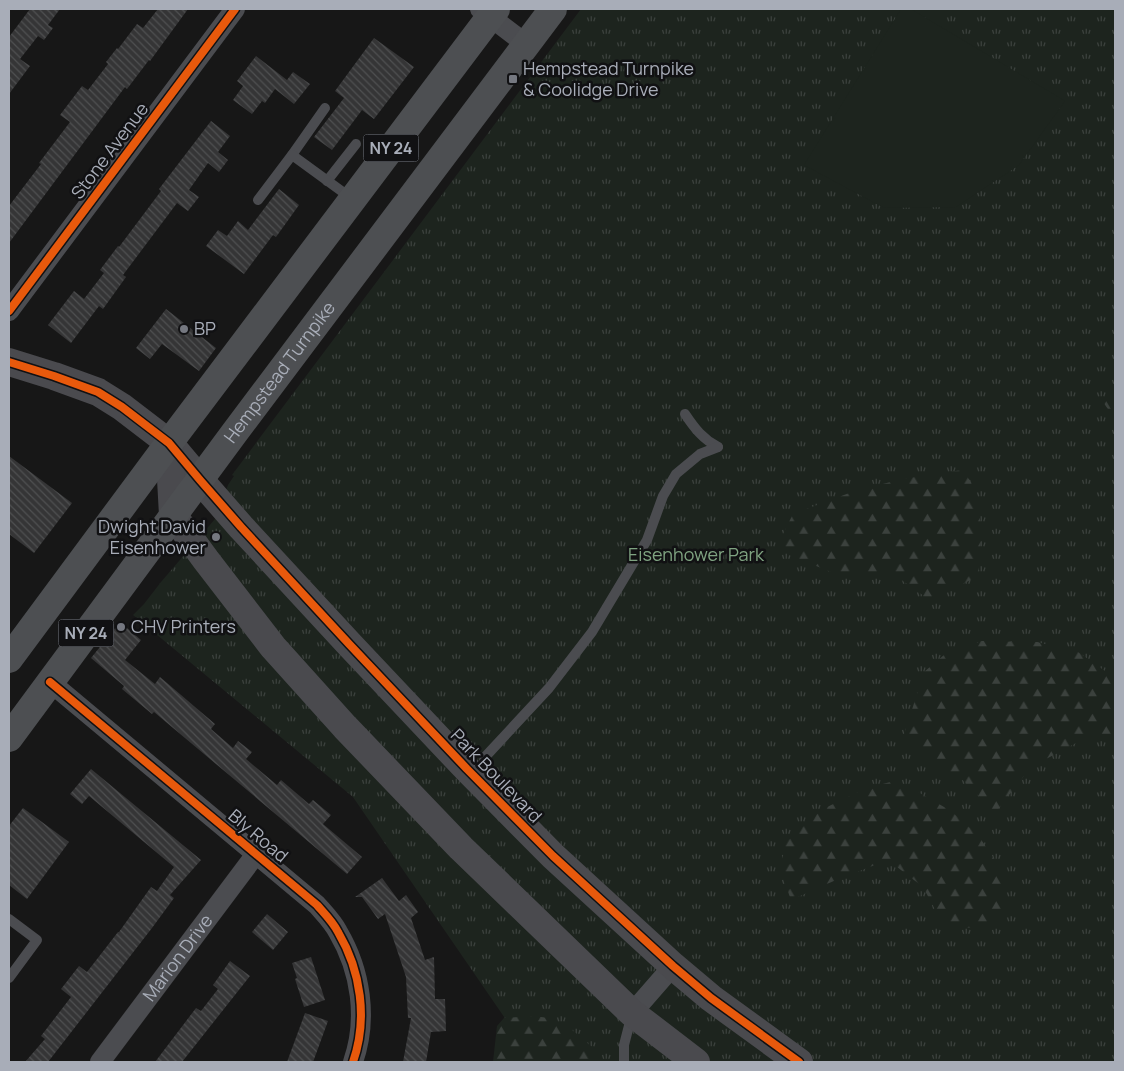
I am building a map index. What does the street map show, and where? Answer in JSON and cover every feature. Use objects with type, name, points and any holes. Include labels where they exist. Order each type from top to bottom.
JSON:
[{"type":"main road","name":"Hempstead Turnpike","points":[[9,738],[173,515],[552,9]]},
{"type":"main road","name":"NY 24","points":[[9,659],[352,199],[488,11]]},
{"type":"street","name":"Stone Avenue","points":[[9,311],[236,9]]},
{"type":"street","points":[[488,11],[526,44]]},
{"type":"street","name":"Park Boulevard","points":[[9,362],[98,392],[122,407],[169,443],[241,527],[337,632],[553,856],[673,966],[711,998],[799,1062]]},
{"type":"street","points":[[169,443],[173,515],[272,647],[345,727],[461,848],[632,1013],[696,1062]]},
{"type":"street","name":"Bly Road","points":[[50,682],[317,904],[338,930],[349,952],[360,990],[362,1022],[354,1062]]},
{"type":"street","name":"Marion Drive","points":[[100,1062],[256,854]]},
{"type":"street","points":[[632,1013],[673,966]]},
{"type":"lane","points":[[258,200],[325,108]]},
{"type":"lane","points":[[327,181],[356,144]]},
{"type":"lane","points":[[292,155],[352,199]]},
{"type":"lane","points":[[479,781],[485,756],[549,688],[592,632],[647,540],[663,496],[676,474],[700,454],[718,448],[695,430],[685,414]]},
{"type":"lane","points":[[9,920],[37,940],[9,978]]},
{"type":"lane","points":[[624,1062],[624,1045],[632,1013]]},
{"type":"green space","name":"Eisenhower Park","points":[[581,9],[1115,9],[1115,1062],[531,1062],[533,1059],[353,797],[133,615],[215,519],[228,485],[234,476],[232,475]]},
{"type":"green space","points":[[901,9],[911,9],[1065,101],[1019,165],[956,207],[884,208],[804,165]]},
{"type":"green space","points":[[1115,385],[1115,419],[1103,402]]},
{"type":"green space","points":[[962,470],[971,482],[982,528],[978,576],[931,601],[896,576],[841,576],[789,555],[780,540],[793,514],[852,492],[902,479]]},
{"type":"green space","points":[[982,641],[1037,642],[1078,652],[1105,671],[1115,674],[1115,738],[1091,735],[1031,767],[995,813],[964,781],[936,766],[902,741],[924,672],[944,655]]},
{"type":"green space","points":[[894,781],[951,811],[978,835],[1004,874],[1001,914],[984,930],[943,924],[923,887],[888,860],[791,900],[781,872],[785,840],[821,810],[864,789]]},
{"type":"green space","points":[[533,1016],[549,1018],[571,1029],[599,1053],[594,1062],[493,1062],[497,1026],[504,1018]]},
{"type":"building","points":[[30,9],[60,9],[48,25],[53,28],[44,40],[38,36],[20,59],[30,66],[9,94],[9,37]]},
{"type":"building","points":[[158,9],[188,9],[150,61],[127,89],[125,87],[9,243],[9,206],[70,122],[60,115],[82,86],[88,90],[108,64],[106,62],[137,24],[143,28]]},
{"type":"building","points":[[374,38],[414,67],[374,119],[362,110],[332,150],[314,137],[344,98],[335,91]]},
{"type":"building","points":[[256,56],[287,80],[293,72],[310,84],[294,104],[275,89],[265,103],[262,101],[252,114],[233,100],[243,86],[237,81]]},
{"type":"building","points":[[211,121],[230,136],[218,152],[228,160],[219,172],[208,163],[189,190],[199,197],[188,211],[177,203],[123,275],[126,277],[103,309],[99,306],[71,343],[48,325],[74,291],[84,299],[104,273],[100,270],[161,191],[159,189]]},
{"type":"building","points":[[279,189],[299,205],[276,237],[273,235],[244,274],[206,246],[218,230],[227,236],[238,221],[248,230]]},
{"type":"building","points":[[166,309],[216,348],[199,371],[162,344],[150,359],[136,348]]},
{"type":"building","points":[[9,456],[72,503],[34,553],[9,534]]},
{"type":"building","points":[[120,622],[141,640],[125,660],[155,684],[160,677],[215,724],[211,729],[233,748],[238,741],[252,752],[246,759],[277,785],[281,780],[309,804],[313,800],[331,815],[323,824],[362,857],[347,874],[154,712],[152,714],[122,689],[124,686],[91,658]]},
{"type":"building","points":[[91,769],[201,860],[170,895],[174,898],[48,1062],[25,1062],[45,1039],[41,1036],[71,997],[61,989],[79,966],[87,972],[119,932],[151,887],[157,891],[174,867],[89,796],[82,804],[70,794]]},
{"type":"building","points":[[23,808],[69,842],[27,899],[9,885],[9,826]]},
{"type":"building","points":[[382,878],[399,901],[406,895],[418,912],[411,918],[425,960],[434,957],[435,999],[445,999],[446,1031],[431,1032],[426,1062],[403,1062],[411,1018],[408,1018],[406,977],[385,914],[378,919],[362,897],[355,897]]},
{"type":"building","points":[[267,914],[288,932],[273,950],[252,932]]},
{"type":"building","points":[[311,957],[325,1000],[304,1007],[292,963]]},
{"type":"building","points":[[230,961],[250,976],[182,1062],[155,1062],[196,1008],[201,1011],[218,989],[213,985]]},
{"type":"building","points":[[305,1013],[328,1021],[313,1062],[287,1062]]},
{"type":"cycle path","points":[[9,311],[235,9]]},
{"type":"cycle path","points":[[9,362],[98,392],[122,407],[169,443],[241,527],[350,645],[467,769],[553,856],[673,966],[711,998],[799,1062]]},
{"type":"cycle path","points":[[50,682],[317,905],[331,921],[346,947],[357,979],[360,996],[360,1029],[358,1046],[353,1062]]},
{"type":"place","name":"Hempstead Turnpike & Coolidge Drive","points":[[513,79]]},
{"type":"place","name":"BP","points":[[184,329]]},
{"type":"place","name":"Dwight David Eisenhower","points":[[216,537]]},
{"type":"place","name":"CHV Printers","points":[[121,627]]}]
